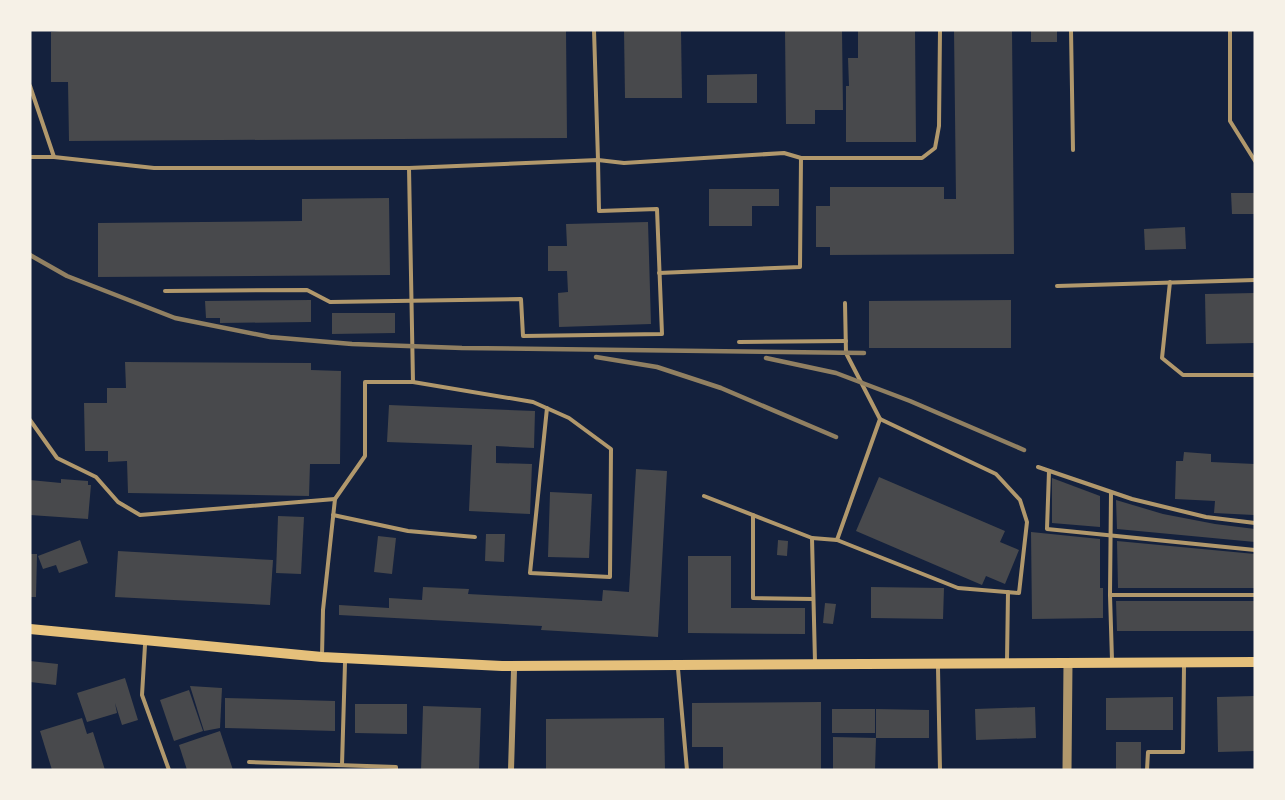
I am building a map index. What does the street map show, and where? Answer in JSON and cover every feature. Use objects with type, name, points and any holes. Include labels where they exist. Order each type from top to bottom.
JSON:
[{"type":"main road","points":[[30,632],[345,663],[514,668],[678,669],[1007,664],[1069,666],[1255,664]]},
{"type":"main road","points":[[145,643],[322,657],[514,668],[938,668],[1255,664]]},
{"type":"street","points":[[1067,770],[1069,666]]},
{"type":"street","points":[[510,770],[514,668]]},
{"type":"lane","points":[[165,291],[307,290],[330,303],[521,299],[523,336],[662,334],[657,210],[599,211],[594,30]]},
{"type":"lane","points":[[30,157],[54,157],[154,168],[409,168],[598,160],[624,163],[784,153],[801,158],[922,158],[935,148],[939,126],[940,30]]},
{"type":"lane","points":[[1071,30],[1073,150]]},
{"type":"lane","points":[[1230,30],[1230,120],[1255,161]]},
{"type":"lane","points":[[30,86],[54,157]]},
{"type":"lane","points":[[659,273],[800,267],[801,158]]},
{"type":"lane","points":[[409,168],[413,382]]},
{"type":"lane","points":[[1057,286],[1255,280]]},
{"type":"lane","points":[[1170,282],[1162,358],[1183,375],[1255,375]]},
{"type":"lane","points":[[704,496],[812,538],[837,540],[958,588],[1019,593],[1027,522],[1020,500],[996,474],[880,419],[846,353],[845,303]]},
{"type":"lane","points":[[739,342],[846,340]]},
{"type":"lane","points":[[322,657],[323,610],[335,499],[365,456],[365,382],[413,382],[532,402],[547,408],[569,418],[611,449],[610,578],[530,573],[547,408]]},
{"type":"lane","points":[[837,540],[880,419]]},
{"type":"lane","points":[[30,420],[57,458],[96,477],[118,502],[140,515],[335,499]]},
{"type":"lane","points":[[1038,467],[1111,493],[1206,517],[1255,523]]},
{"type":"lane","points":[[1049,471],[1047,529],[1255,550]]},
{"type":"lane","points":[[1111,493],[1112,664]]},
{"type":"lane","points":[[333,515],[408,531],[475,537]]},
{"type":"lane","points":[[753,515],[753,598],[813,599]]},
{"type":"lane","points":[[812,538],[815,667]]},
{"type":"lane","points":[[1007,664],[1008,592]]},
{"type":"lane","points":[[1110,595],[1255,595]]},
{"type":"lane","points":[[145,643],[142,695],[169,770]]},
{"type":"lane","points":[[342,765],[345,663]]},
{"type":"lane","points":[[1147,770],[1148,752],[1183,752],[1184,666]]},
{"type":"lane","points":[[938,668],[940,770]]},
{"type":"lane","points":[[678,669],[687,770]]},
{"type":"lane","points":[[249,762],[396,767],[396,770]]},
{"type":"building","points":[[68,30],[566,30],[567,138],[69,141],[68,82],[51,82],[51,32]]},
{"type":"building","points":[[624,30],[681,30],[682,98],[625,98]]},
{"type":"building","points":[[785,30],[842,30],[843,110],[815,110],[815,124],[786,124]]},
{"type":"building","points":[[858,30],[915,30],[916,142],[846,142],[848,58],[858,58]]},
{"type":"building","points":[[954,30],[1012,30],[1014,254],[830,255],[830,247],[816,247],[816,206],[830,206],[830,187],[944,187],[944,199],[956,199]]},
{"type":"building","points":[[1031,30],[1057,30],[1057,42],[1031,42]]},
{"type":"building","points":[[757,74],[757,103],[707,103],[707,75]]},
{"type":"building","points":[[709,189],[779,189],[779,206],[752,206],[752,226],[709,226]]},
{"type":"building","points":[[1231,193],[1255,193],[1255,214],[1232,214]]},
{"type":"building","points":[[389,198],[390,275],[98,277],[98,223],[302,221],[302,199]]},
{"type":"building","points":[[648,222],[651,324],[559,327],[558,293],[568,292],[567,271],[548,271],[548,246],[567,246],[566,224]]},
{"type":"building","points":[[1185,227],[1186,249],[1145,250],[1144,229]]},
{"type":"building","points":[[1255,293],[1255,343],[1206,344],[1205,294]]},
{"type":"building","points":[[311,300],[311,322],[220,323],[220,318],[206,318],[205,301]]},
{"type":"building","points":[[1011,300],[1011,348],[869,348],[869,301]]},
{"type":"building","points":[[332,313],[395,313],[395,333],[332,334]]},
{"type":"building","points":[[125,362],[311,363],[311,370],[341,371],[340,464],[310,464],[309,496],[128,493],[127,461],[108,462],[108,451],[85,451],[84,403],[107,403],[107,388],[126,388]]},
{"type":"building","points":[[389,405],[535,411],[534,448],[496,446],[496,463],[532,464],[530,514],[469,511],[472,445],[387,442]]},
{"type":"building","points":[[1184,452],[1211,454],[1211,462],[1255,464],[1254,515],[1214,513],[1215,501],[1175,499],[1176,461],[1183,461]]},
{"type":"building","points":[[636,469],[667,471],[658,637],[541,630],[542,626],[339,615],[339,605],[389,608],[389,598],[422,600],[423,587],[469,589],[468,594],[602,601],[603,590],[629,592]]},
{"type":"building","points":[[879,477],[1005,531],[1000,542],[1019,550],[1005,584],[986,576],[982,585],[856,531]]},
{"type":"building","points":[[1052,478],[1100,496],[1100,527],[1052,523]]},
{"type":"building","points":[[61,479],[88,481],[88,485],[91,485],[88,519],[30,515],[30,480],[61,483]]},
{"type":"building","points":[[550,492],[592,494],[589,558],[548,557]]},
{"type":"building","points":[[1116,500],[1163,514],[1255,529],[1255,542],[1117,529]]},
{"type":"building","points":[[278,516],[304,517],[301,574],[276,573]]},
{"type":"building","points":[[1031,532],[1100,539],[1100,588],[1103,588],[1103,618],[1032,619]]},
{"type":"building","points":[[486,534],[505,534],[504,562],[485,561]]},
{"type":"building","points":[[378,536],[396,538],[392,574],[374,572]]},
{"type":"building","points":[[80,540],[88,563],[59,573],[56,565],[43,569],[38,556]]},
{"type":"building","points":[[778,540],[788,541],[787,556],[777,555]]},
{"type":"building","points":[[1117,541],[1255,554],[1255,588],[1118,588]]},
{"type":"building","points":[[118,551],[273,560],[270,605],[115,597]]},
{"type":"building","points":[[30,554],[37,554],[36,597],[30,597]]},
{"type":"building","points":[[688,556],[731,556],[731,608],[805,608],[805,634],[688,633]]},
{"type":"building","points":[[871,587],[944,588],[943,619],[871,618]]},
{"type":"building","points":[[1116,601],[1255,601],[1255,631],[1117,631]]},
{"type":"building","points":[[825,603],[836,604],[833,624],[823,623]]},
{"type":"building","points":[[30,661],[58,664],[56,685],[30,682]]},
{"type":"building","points":[[125,678],[138,720],[122,725],[115,703],[117,713],[87,722],[77,693]]},
{"type":"building","points":[[190,686],[222,688],[220,728],[204,731]]},
{"type":"building","points":[[189,690],[203,731],[174,741],[160,700]]},
{"type":"building","points":[[1255,696],[1255,751],[1218,752],[1217,697]]},
{"type":"building","points":[[1173,697],[1173,730],[1106,730],[1106,698]]},
{"type":"building","points":[[225,698],[335,701],[335,731],[225,728]]},
{"type":"building","points":[[821,702],[821,770],[723,770],[723,747],[692,747],[692,703]]},
{"type":"building","points":[[355,704],[407,704],[407,734],[355,733]]},
{"type":"building","points":[[423,706],[481,708],[479,770],[421,770]]},
{"type":"building","points":[[1035,707],[1036,738],[976,740],[975,709]]},
{"type":"building","points":[[832,709],[875,709],[875,733],[832,733]]},
{"type":"building","points":[[876,709],[929,710],[929,738],[876,738]]},
{"type":"building","points":[[82,718],[87,734],[93,732],[105,770],[52,770],[40,731]]},
{"type":"building","points":[[664,718],[665,770],[546,770],[546,719]]},
{"type":"building","points":[[220,731],[233,770],[187,770],[179,745]]},
{"type":"building","points":[[833,737],[876,738],[875,770],[833,770]]},
{"type":"building","points":[[1116,742],[1141,742],[1141,770],[1116,770]]},
{"type":"railway","points":[[30,255],[67,276],[175,318],[270,337],[352,344],[462,348],[864,353]]},
{"type":"railway","points":[[596,357],[657,367],[721,388],[836,437]]},
{"type":"railway","points":[[766,358],[836,373],[910,401],[1024,450]]}]
